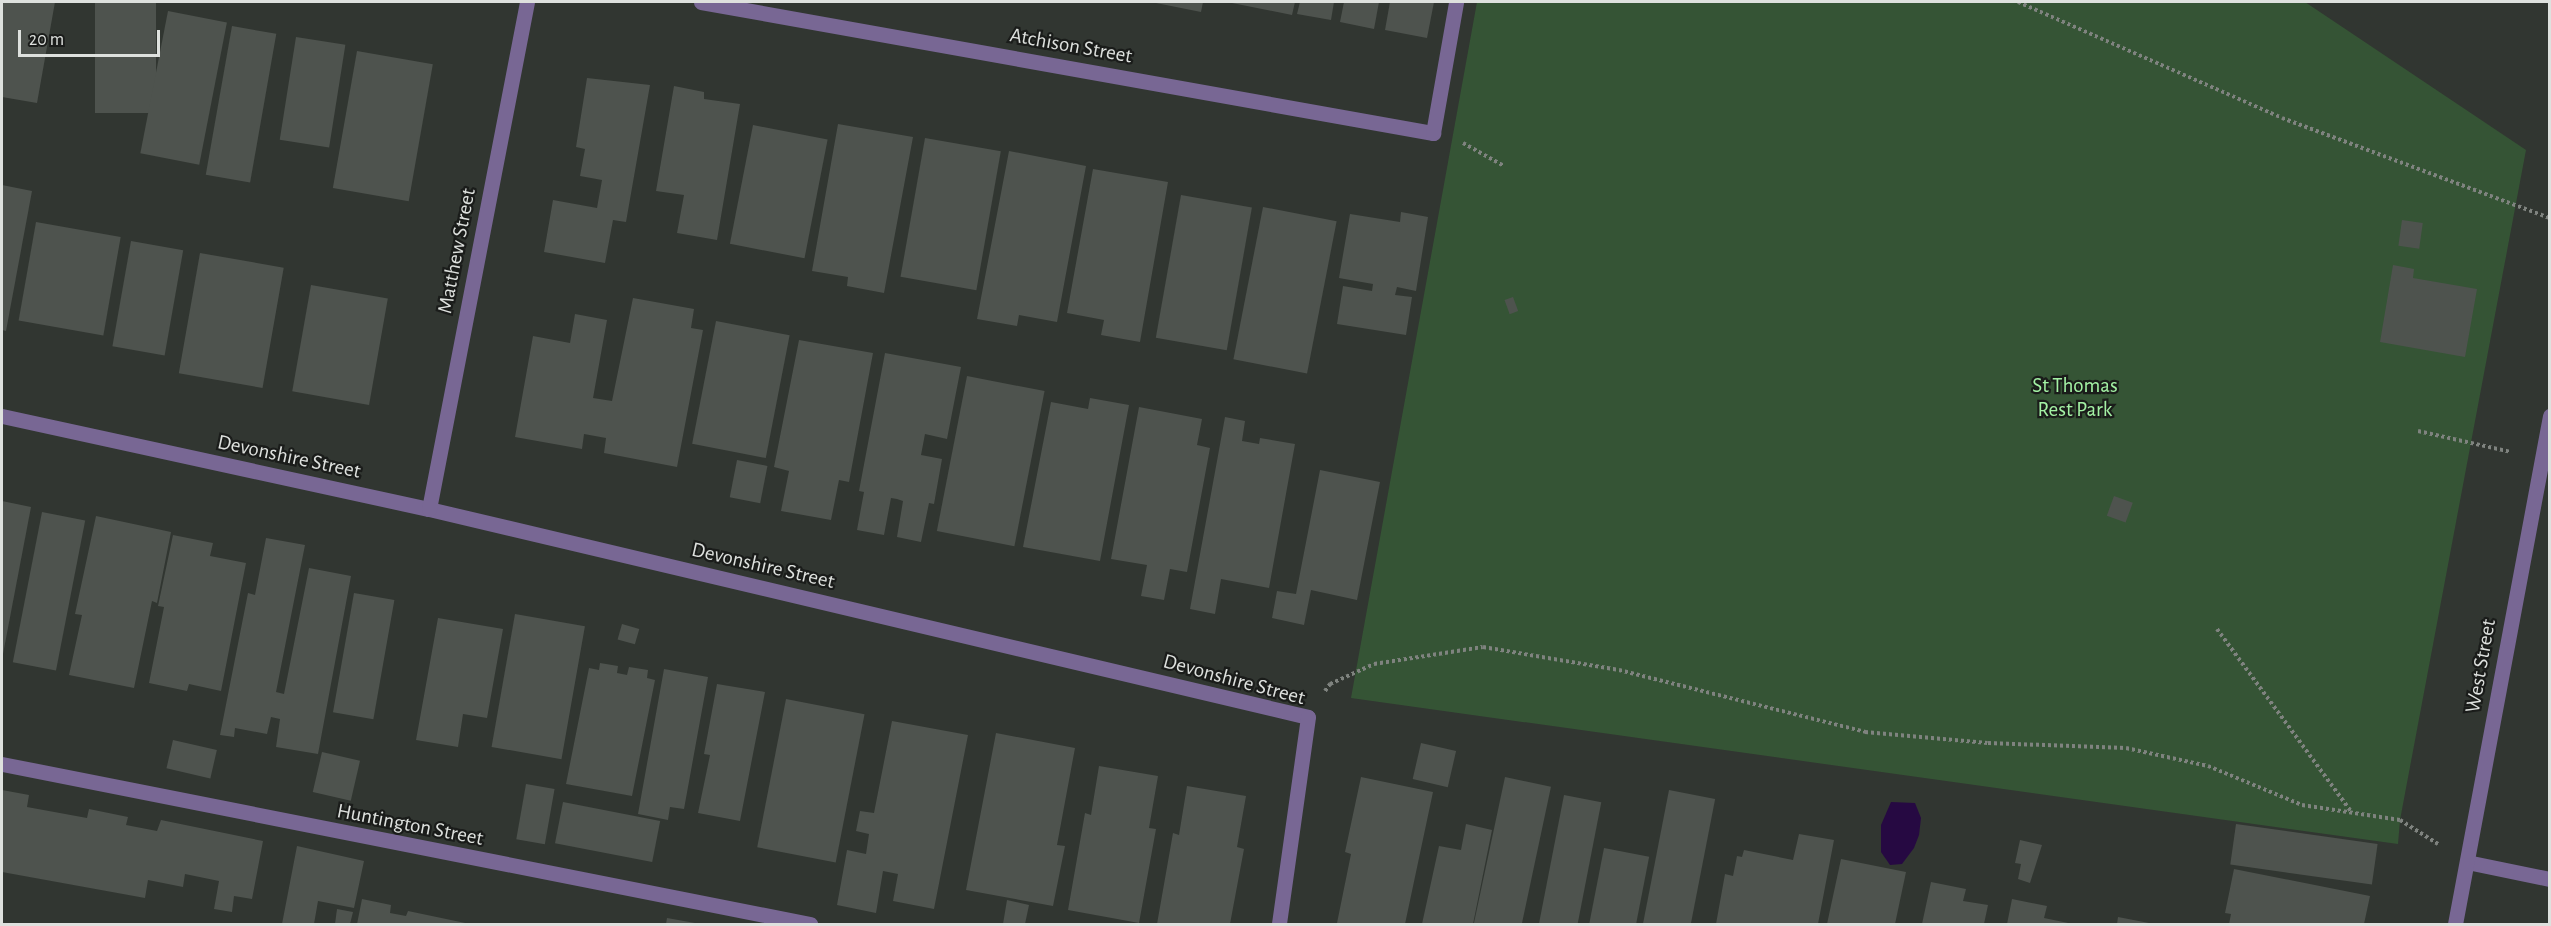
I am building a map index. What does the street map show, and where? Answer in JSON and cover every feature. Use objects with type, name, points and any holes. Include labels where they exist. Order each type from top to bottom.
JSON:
[{"type":"street","name":"Matthew Street","points":[[429,509],[527,2]]},
{"type":"street","name":"Atchison Street","points":[[701,2],[1433,133]]},
{"type":"street","points":[[1433,133],[1456,2]]},
{"type":"street","name":"Devonshire Street","points":[[2,416],[429,509],[1308,717],[1279,924]]},
{"type":"street","name":"West Street","points":[[2455,924],[2550,416]]},
{"type":"street","name":"Huntington Street","points":[[2,764],[810,924]]},
{"type":"street","points":[[2467,862],[2550,879]]},
{"type":"path","points":[[2018,2],[2282,118],[2550,218]]},
{"type":"path","points":[[1433,133],[1451,136],[1504,166]]},
{"type":"path","points":[[2418,431],[2541,460]]},
{"type":"path","points":[[2217,629],[2352,813]]},
{"type":"path","points":[[1308,717],[1330,684],[1374,664],[1483,647],[1619,670],[1865,732],[1988,743],[2126,748],[2208,766],[2302,805],[2400,820],[2467,862]]},
{"type":"green space","name":"St Thomas Rest Park","points":[[1477,2],[2305,2],[2526,150],[2400,820],[2398,844],[1351,698]]},
{"type":"shaded area","points":[[1891,802],[1915,803],[1921,818],[1919,835],[1914,848],[1902,864],[1890,865],[1881,852],[1881,825]]},
{"type":"building","points":[[2,2],[55,2],[37,103],[2,97]]},
{"type":"building","points":[[95,2],[156,2],[156,113],[95,113]]},
{"type":"building","points":[[1151,2],[1203,2],[1201,12]]},
{"type":"building","points":[[1227,2],[1295,2],[1292,15]]},
{"type":"building","points":[[1300,2],[1334,2],[1331,20],[1297,14]]},
{"type":"building","points":[[1344,2],[1379,2],[1374,29],[1340,22]]},
{"type":"building","points":[[1390,2],[1434,2],[1427,38],[1385,30]]},
{"type":"building","points":[[168,11],[227,22],[199,165],[140,153]]},
{"type":"building","points":[[232,26],[276,34],[250,183],[206,175]]},
{"type":"building","points":[[296,37],[345,45],[329,148],[280,140]]},
{"type":"building","points":[[357,51],[433,64],[409,201],[333,188]]},
{"type":"building","points":[[587,78],[650,85],[626,222],[613,220],[605,263],[544,252],[553,200],[597,208],[602,180],[580,176],[585,149],[576,147]]},
{"type":"building","points":[[674,86],[704,92],[704,99],[740,104],[717,240],[677,233],[684,195],[656,191]]},
{"type":"building","points":[[838,124],[913,137],[884,293],[847,286],[848,277],[812,271]]},
{"type":"building","points":[[753,125],[828,140],[805,258],[730,244]]},
{"type":"building","points":[[925,138],[1001,151],[976,290],[901,277]]},
{"type":"building","points":[[1009,151],[1086,166],[1057,322],[1019,315],[1017,326],[977,319]]},
{"type":"building","points":[[1093,169],[1168,182],[1140,342],[1101,335],[1104,320],[1067,313]]},
{"type":"building","points":[[2,185],[32,191],[6,331],[2,330]]},
{"type":"building","points":[[1181,195],[1252,208],[1227,350],[1156,338]]},
{"type":"building","points":[[1263,207],[1337,221],[1307,373],[1233,359]]},
{"type":"building","points":[[1401,212],[1428,217],[1416,291],[1397,287],[1395,295],[1412,297],[1406,335],[1337,324],[1343,286],[1372,291],[1373,284],[1339,278],[1350,214],[1400,222]]},
{"type":"building","points":[[2402,220],[2423,223],[2419,249],[2398,246]]},
{"type":"building","points":[[36,222],[121,237],[103,335],[19,320]]},
{"type":"building","points":[[131,241],[183,250],[165,356],[112,346]]},
{"type":"building","points":[[200,253],[284,268],[263,388],[179,373]]},
{"type":"building","points":[[2393,265],[2414,269],[2413,278],[2477,289],[2465,357],[2380,342]]},
{"type":"building","points":[[311,285],[388,299],[369,405],[292,391]]},
{"type":"building","points":[[1513,297],[1518,311],[1510,314],[1505,300]]},
{"type":"building","points":[[633,298],[694,309],[691,328],[703,330],[677,467],[604,453],[606,438],[584,434],[582,449],[515,437],[533,336],[570,343],[575,314],[607,320],[593,398],[612,401]]},
{"type":"building","points":[[716,321],[790,335],[766,458],[692,444]]},
{"type":"building","points":[[799,340],[873,353],[849,482],[839,480],[831,520],[781,511],[789,471],[774,467]]},
{"type":"building","points":[[885,353],[961,367],[947,439],[925,434],[921,455],[942,459],[934,504],[929,503],[921,542],[897,537],[903,501],[897,499],[891,498],[884,535],[857,530],[864,492],[859,491]]},
{"type":"building","points":[[967,376],[1045,391],[1014,546],[937,531]]},
{"type":"building","points":[[1090,398],[1129,405],[1100,561],[1023,547],[1051,402],[1088,409]]},
{"type":"building","points":[[1139,407],[1202,419],[1197,445],[1210,448],[1187,572],[1170,569],[1164,600],[1141,596],[1147,565],[1111,559]]},
{"type":"building","points":[[1225,417],[1245,421],[1242,441],[1259,444],[1260,438],[1295,444],[1269,588],[1221,579],[1215,614],[1190,609]]},
{"type":"building","points":[[737,460],[767,466],[760,503],[730,497]]},
{"type":"building","points":[[1320,470],[1380,482],[1357,600],[1311,590],[1304,625],[1272,618],[1277,591],[1296,594]]},
{"type":"building","points":[[2114,496],[2133,503],[2126,523],[2107,516]]},
{"type":"building","points":[[2,501],[31,507],[3,654],[2,654]]},
{"type":"building","points":[[42,512],[85,520],[56,671],[13,662]]},
{"type":"building","points":[[96,516],[171,532],[157,603],[152,601],[134,688],[69,675],[82,615],[75,614]]},
{"type":"building","points":[[173,535],[213,543],[210,556],[246,563],[221,691],[189,684],[187,691],[149,683],[164,607],[158,606]]},
{"type":"building","points":[[266,538],[305,545],[276,692],[284,694],[309,568],[351,576],[318,754],[276,747],[280,719],[271,717],[267,734],[235,728],[234,737],[220,735],[248,593],[255,595]]},
{"type":"building","points":[[354,593],[394,600],[373,719],[333,712]]},
{"type":"building","points":[[515,614],[585,626],[561,759],[492,747]]},
{"type":"building","points":[[438,618],[503,629],[487,718],[463,714],[458,747],[416,740]]},
{"type":"building","points":[[622,624],[639,629],[635,644],[618,639]]},
{"type":"building","points":[[600,663],[618,666],[617,673],[627,675],[629,667],[648,670],[647,678],[655,680],[632,796],[566,784],[589,668],[599,670]]},
{"type":"building","points":[[664,669],[708,677],[684,809],[670,807],[668,820],[638,814]]},
{"type":"building","points":[[717,684],[765,692],[740,821],[698,813],[710,755],[704,754]]},
{"type":"building","points":[[786,699],[865,714],[836,862],[757,847]]},
{"type":"building","points":[[892,721],[968,735],[934,909],[893,901],[898,874],[883,871],[876,913],[837,905],[847,850],[866,854],[869,834],[856,831],[860,811],[874,813]]},
{"type":"building","points":[[996,733],[1075,748],[1057,845],[1065,846],[1053,906],[966,890]]},
{"type":"building","points":[[173,740],[217,750],[210,778],[166,768]]},
{"type":"building","points":[[1421,743],[1456,751],[1448,787],[1413,779]]},
{"type":"building","points":[[322,752],[360,761],[351,801],[313,792]]},
{"type":"building","points":[[1099,766],[1158,776],[1149,828],[1156,829],[1139,923],[1068,910],[1085,813],[1091,815]]},
{"type":"building","points":[[1361,777],[1433,792],[1405,924],[1337,923],[1351,854],[1345,852]]},
{"type":"building","points":[[1505,777],[1551,787],[1522,924],[1474,924]]},
{"type":"building","points":[[526,784],[555,789],[545,844],[516,839]]},
{"type":"building","points":[[1187,786],[1246,796],[1237,847],[1244,849],[1230,924],[1157,924],[1173,833],[1179,835]]},
{"type":"building","points":[[2,790],[29,795],[27,807],[87,818],[89,809],[128,817],[126,825],[157,831],[161,820],[263,841],[252,899],[234,896],[232,912],[214,909],[219,881],[185,874],[183,887],[148,880],[145,898],[2,872]]},
{"type":"building","points":[[1669,790],[1715,799],[1691,924],[1643,924]]},
{"type":"building","points":[[1564,795],[1601,802],[1578,924],[1539,924]]},
{"type":"building","points":[[563,802],[660,821],[652,862],[555,843]]},
{"type":"building","points":[[1466,824],[1492,830],[1473,924],[1422,924],[1439,846],[1461,850]]},
{"type":"building","points":[[2236,824],[2378,844],[2372,885],[2230,865]]},
{"type":"building","points":[[1799,834],[1834,840],[1818,924],[1716,924],[1725,874],[1733,876],[1737,856],[1742,857],[1744,850],[1793,860]]},
{"type":"building","points":[[2020,840],[2042,845],[2030,883],[2018,879],[2021,864],[2015,863]]},
{"type":"building","points":[[297,846],[364,861],[354,908],[318,901],[314,924],[282,924]]},
{"type":"building","points":[[1604,848],[1649,857],[1636,924],[1589,924]]},
{"type":"building","points":[[1841,859],[1906,872],[1895,924],[1827,924]]},
{"type":"building","points":[[2234,869],[2370,896],[2364,924],[2229,924],[2231,914],[2225,913]]},
{"type":"building","points":[[1931,882],[1966,889],[1963,901],[1988,905],[1984,924],[1922,924]]},
{"type":"building","points":[[362,899],[391,905],[390,913],[406,916],[408,911],[470,924],[357,924]]},
{"type":"building","points":[[2012,899],[2047,906],[2044,918],[2073,924],[2007,924]]},
{"type":"building","points":[[1007,900],[1029,905],[1025,924],[1003,924]]},
{"type":"building","points":[[337,909],[353,912],[350,924],[335,924]]},
{"type":"building","points":[[2118,917],[2149,923],[2149,924],[2117,924]]},
{"type":"building","points":[[667,918],[695,923],[695,924],[666,924]]}]
